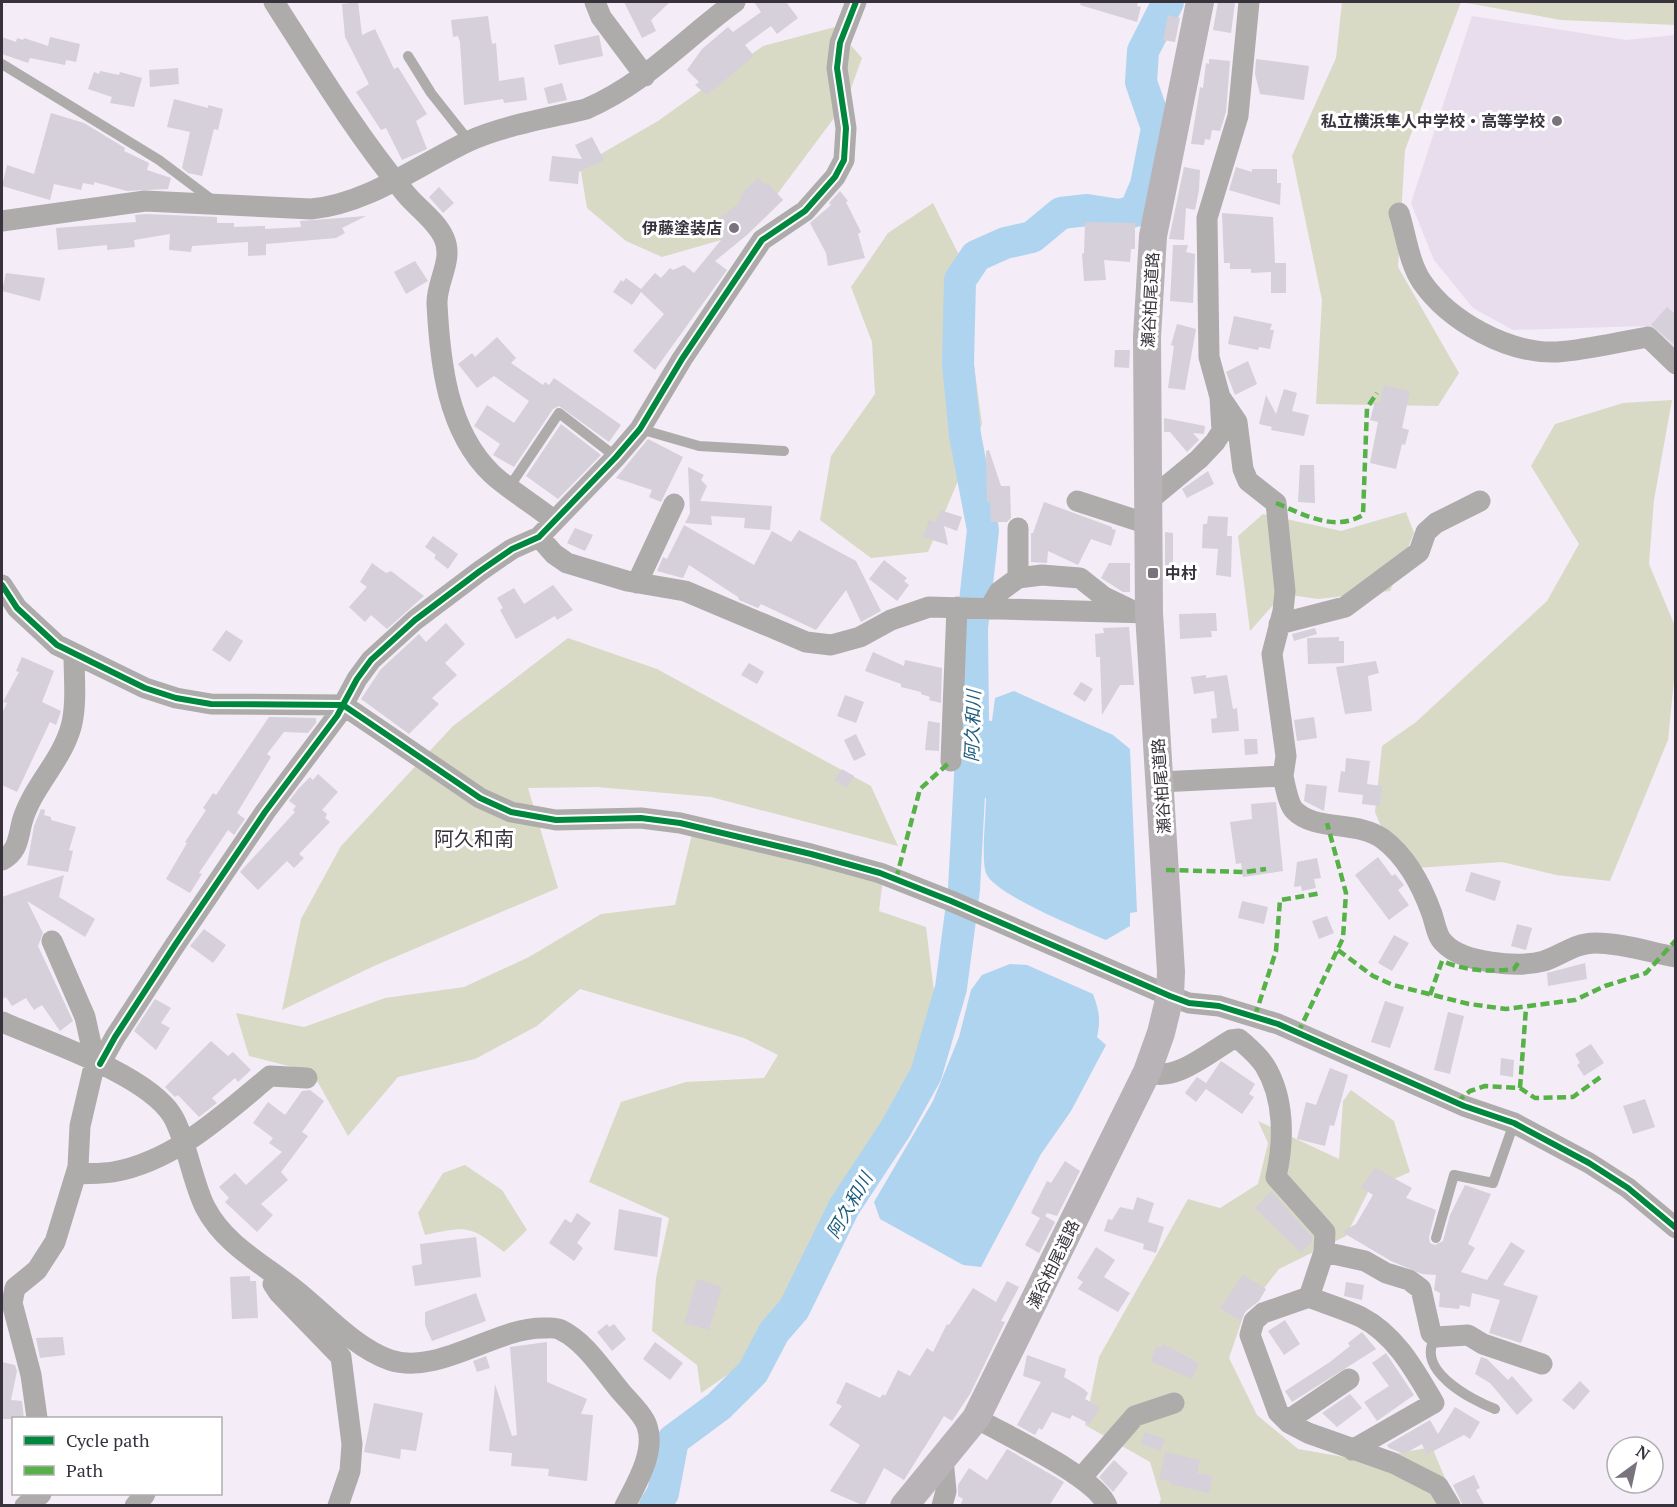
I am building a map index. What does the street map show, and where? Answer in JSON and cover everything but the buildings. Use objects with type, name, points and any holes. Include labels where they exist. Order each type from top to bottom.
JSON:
[{"type":"main road","name":"瀬谷柏尾道路","points":[[904,1506],[976,1418],[1147,1072],[1161,1033],[1170,996],[1169,918],[1160,782],[1141,613],[1147,513],[1147,337],[1153,236],[1200,2]]},
{"type":"street","points":[[274,2],[338,101],[394,179],[442,234],[447,244],[446,263],[437,301],[446,384],[451,404],[479,459],[493,475],[553,520]]},
{"type":"street","points":[[595,2],[601,17],[645,76]]},
{"type":"street","points":[[2,221],[145,201],[311,209],[331,207],[356,199],[470,141],[586,109],[627,90],[735,2]]},
{"type":"street","points":[[37,1417],[31,1375],[12,1303],[15,1288],[38,1270],[55,1242],[76,1174],[80,1126],[98,1063],[265,812],[302,766],[371,660],[415,620],[512,549],[539,537],[616,457],[640,429],[682,359],[762,240],[805,211],[835,177],[844,160],[846,128],[837,68],[840,43],[856,2]]},
{"type":"street","points":[[1077,501],[1147,513],[1215,442],[1222,431],[1220,397],[1209,357],[1207,218],[1238,116],[1249,2]]},
{"type":"street","points":[[1398,213],[1421,281],[1454,315],[1487,337],[1531,349],[1556,352],[1648,337],[1676,364]]},
{"type":"street","points":[[1220,397],[1237,422],[1243,469],[1248,481],[1276,503],[1285,591],[1284,611],[1272,654],[1286,756],[1283,776],[1293,809],[1310,821],[1357,827],[1382,838],[1401,856],[1420,883],[1442,942],[1452,951],[1477,959],[1518,963],[1543,961],[1581,944],[1597,943],[1676,957]]},
{"type":"street","points":[[1279,624],[1345,607],[1419,552],[1426,532],[1436,523],[1480,501]]},
{"type":"street","points":[[637,583],[674,504]]},
{"type":"street","points":[[1018,528],[1018,578]]},
{"type":"street","points":[[539,537],[554,554],[567,563],[637,583],[685,591],[807,642],[831,645],[860,637],[891,620],[929,607],[1141,613]]},
{"type":"street","points":[[987,609],[999,592],[1018,578],[1042,575],[1080,578],[1104,597],[1141,613]]},
{"type":"street","points":[[2,585],[17,608],[57,645],[145,687],[176,698],[210,704],[246,706],[343,705],[480,798],[511,812],[556,820],[641,818],[680,823],[744,836],[880,873],[951,901],[1170,996],[1189,1003],[1219,1006],[1278,1024],[1464,1106],[1514,1123],[1558,1146],[1628,1188],[1676,1228]]},
{"type":"street","points":[[951,761],[960,608]]},
{"type":"street","points":[[2,860],[10,856],[17,845],[30,803],[63,747],[71,727],[74,654]]},
{"type":"street","points":[[1160,782],[1283,776]]},
{"type":"street","points":[[52,941],[85,1017],[98,1063]]},
{"type":"street","points":[[2,1022],[98,1063],[153,1095],[172,1114],[204,1206],[217,1226],[264,1268],[293,1288],[349,1336],[390,1360],[419,1362],[454,1354],[495,1338],[531,1328],[559,1329],[579,1342],[647,1426],[648,1444],[642,1474],[625,1506]]},
{"type":"street","points":[[1147,1072],[1158,1076],[1170,1075],[1231,1040],[1239,1039],[1266,1066],[1280,1111],[1282,1149],[1276,1177],[1325,1232],[1324,1252],[1309,1297]]},
{"type":"street","points":[[76,1174],[113,1172],[150,1161],[183,1144],[270,1076],[307,1078]]},
{"type":"street","points":[[1324,1252],[1365,1261],[1386,1273],[1408,1280],[1421,1289],[1431,1333],[1436,1337],[1468,1335],[1483,1344],[1542,1364]]},
{"type":"street","points":[[264,1268],[279,1293],[341,1357],[352,1444],[350,1471],[338,1506]]},
{"type":"street","points":[[1352,1450],[1434,1404],[1409,1359],[1378,1329],[1361,1317],[1309,1297],[1263,1313],[1254,1321],[1250,1335],[1278,1412],[1287,1421],[1352,1450],[1393,1463],[1438,1486],[1450,1506]]},
{"type":"street","points":[[1287,1421],[1348,1380]]},
{"type":"street","points":[[1081,1478],[1135,1416],[1174,1403]]},
{"type":"street","points":[[976,1418],[1081,1478],[1099,1491],[1107,1506]]},
{"type":"street","points":[[942,1506],[946,1491],[943,1459]]},
{"type":"street","points":[[25,1506],[40,1495]]},
{"type":"lane","points":[[408,56],[431,93],[470,141]]},
{"type":"lane","points":[[2,64],[159,160],[217,203]]},
{"type":"lane","points":[[510,486],[559,414],[616,457]]},
{"type":"lane","points":[[640,429],[699,446],[784,451]]},
{"type":"lane","points":[[1436,1238],[1454,1175],[1493,1183],[1514,1123]]},
{"type":"lane","points":[[1436,1337],[1430,1345],[1429,1353],[1440,1373],[1461,1392],[1496,1409]]},
{"type":"shaded area","name":"私立横浜隼人中学校・高等学校","points":[[1472,16],[1626,40],[1675,35],[1675,352],[1644,326],[1513,330],[1473,308],[1434,260],[1411,203]]},
{"type":"green space","points":[[1342,2],[1461,2],[1405,150],[1398,267],[1459,373],[1438,406],[1316,404],[1322,300],[1292,156],[1336,58]]},
{"type":"green space","points":[[1461,2],[1675,2],[1675,25],[1561,20]]},
{"type":"green space","points":[[835,27],[862,58],[846,102],[749,232],[662,257],[626,241],[587,208],[580,166],[658,121],[763,46]]},
{"type":"green space","points":[[933,203],[959,255],[982,424],[928,552],[871,558],[820,520],[831,456],[875,394],[872,342],[851,287],[888,233]]},
{"type":"green space","points":[[1672,400],[1654,500],[1649,564],[1675,626],[1675,670],[1668,740],[1610,881],[1556,875],[1502,862],[1417,868],[1383,831],[1375,812],[1382,746],[1416,722],[1547,601],[1579,544],[1531,466],[1555,424],[1623,403]]},
{"type":"green space","points":[[1406,512],[1414,533],[1390,591],[1318,599],[1283,594],[1250,631],[1238,536],[1263,514],[1341,531]]},
{"type":"green space","points":[[568,638],[657,669],[871,786],[898,846],[711,797],[597,787],[528,788],[558,888],[374,966],[282,1010],[301,919],[341,846],[453,726]]},
{"type":"green space","points":[[692,834],[883,879],[879,911],[926,927],[934,992],[918,1060],[746,1362],[701,1393],[697,1365],[652,1331],[656,1278],[669,1218],[589,1182],[621,1102],[686,1082],[764,1078],[778,1055],[744,1038],[580,989],[537,1026],[475,1059],[398,1077],[348,1136],[312,1072],[249,1056],[236,1013],[304,1027],[385,998],[464,987],[529,957],[601,914],[675,905]]},
{"type":"green space","points":[[1351,1090],[1394,1121],[1410,1172],[1369,1190],[1346,1236],[1279,1269],[1244,1314],[1229,1358],[1257,1415],[1298,1449],[1361,1460],[1432,1447],[1452,1495],[1446,1505],[1159,1505],[1161,1499],[1150,1462],[1085,1425],[1099,1357],[1188,1199],[1220,1208],[1258,1184],[1268,1143],[1258,1121],[1339,1159],[1343,1101]]},
{"type":"green space","points":[[465,1165],[502,1190],[527,1230],[504,1252],[475,1232],[468,1230],[451,1230],[425,1235],[418,1213],[443,1173]]},
{"type":"water","points":[[1014,691],[1113,735],[1130,749],[1137,912],[1130,913],[1130,926],[1106,940],[1021,901],[1004,891],[986,873],[984,848],[986,798],[970,798],[973,719],[992,721],[995,698]]},
{"type":"water","points":[[1010,964],[1027,965],[1093,994],[1099,1015],[1097,1037],[1106,1045],[1071,1111],[1041,1154],[981,1267],[963,1265],[880,1219],[874,1202],[933,1101],[959,1037],[971,990],[982,975]]},
{"type":"waterway","name":"阿久和川","points":[[655,1506],[663,1493],[673,1440],[719,1406],[753,1372],[774,1332],[794,1309],[844,1207],[896,1128],[926,1074],[951,988],[964,889],[973,719],[972,628],[983,530],[965,435],[958,364],[960,280],[976,256],[1005,243],[1032,237],[1061,213],[1087,210],[1119,215],[1135,211],[1146,185],[1157,128],[1141,82],[1143,51],[1168,2]]},
{"type":"marked path","points":[[1276,503],[1309,517],[1330,522],[1352,520],[1363,515],[1367,408],[1377,393]]},
{"type":"marked path","points":[[896,879],[920,789],[951,761]]},
{"type":"marked path","points":[[1298,1033],[1343,938],[1346,893],[1327,823]]},
{"type":"marked path","points":[[1166,870],[1245,872],[1266,869]]},
{"type":"marked path","points":[[1255,1016],[1276,951],[1280,900],[1322,893]]},
{"type":"marked path","points":[[1338,950],[1373,976],[1393,985],[1469,1004],[1506,1009],[1575,1000],[1605,986],[1646,973],[1676,940]]},
{"type":"marked path","points":[[1430,995],[1442,961],[1469,969],[1487,970],[1514,969],[1518,963]]},
{"type":"marked path","points":[[1520,1088],[1526,1008]]},
{"type":"marked path","points":[[1457,1102],[1470,1091],[1485,1086],[1520,1088],[1535,1098],[1573,1097],[1602,1076]]},
{"type":"cycle path","points":[[100,1064],[175,945],[265,812],[337,716],[357,679],[371,660],[415,620],[480,571],[512,549],[539,537],[616,457],[640,429],[682,359],[762,240],[805,211],[835,177],[844,160],[846,128],[837,68],[840,43],[856,2]]},
{"type":"cycle path","points":[[2,585],[17,608],[57,645],[145,688],[176,698],[211,704],[343,705],[480,798],[511,812],[556,820],[641,818],[680,823],[880,873],[951,901],[1170,996],[1189,1003],[1219,1006],[1278,1024],[1464,1106],[1514,1123],[1589,1163],[1628,1188],[1676,1228]]},
{"type":"place","name":"私立横浜隼人中学校・高等学校","points":[[1557,121]]},
{"type":"place","name":"伊藤塗装店","points":[[734,228]]},
{"type":"place","name":"中村","points":[[1153,573]]},
{"type":"district","name":"阿久和南","points":[[474,838]]}]
